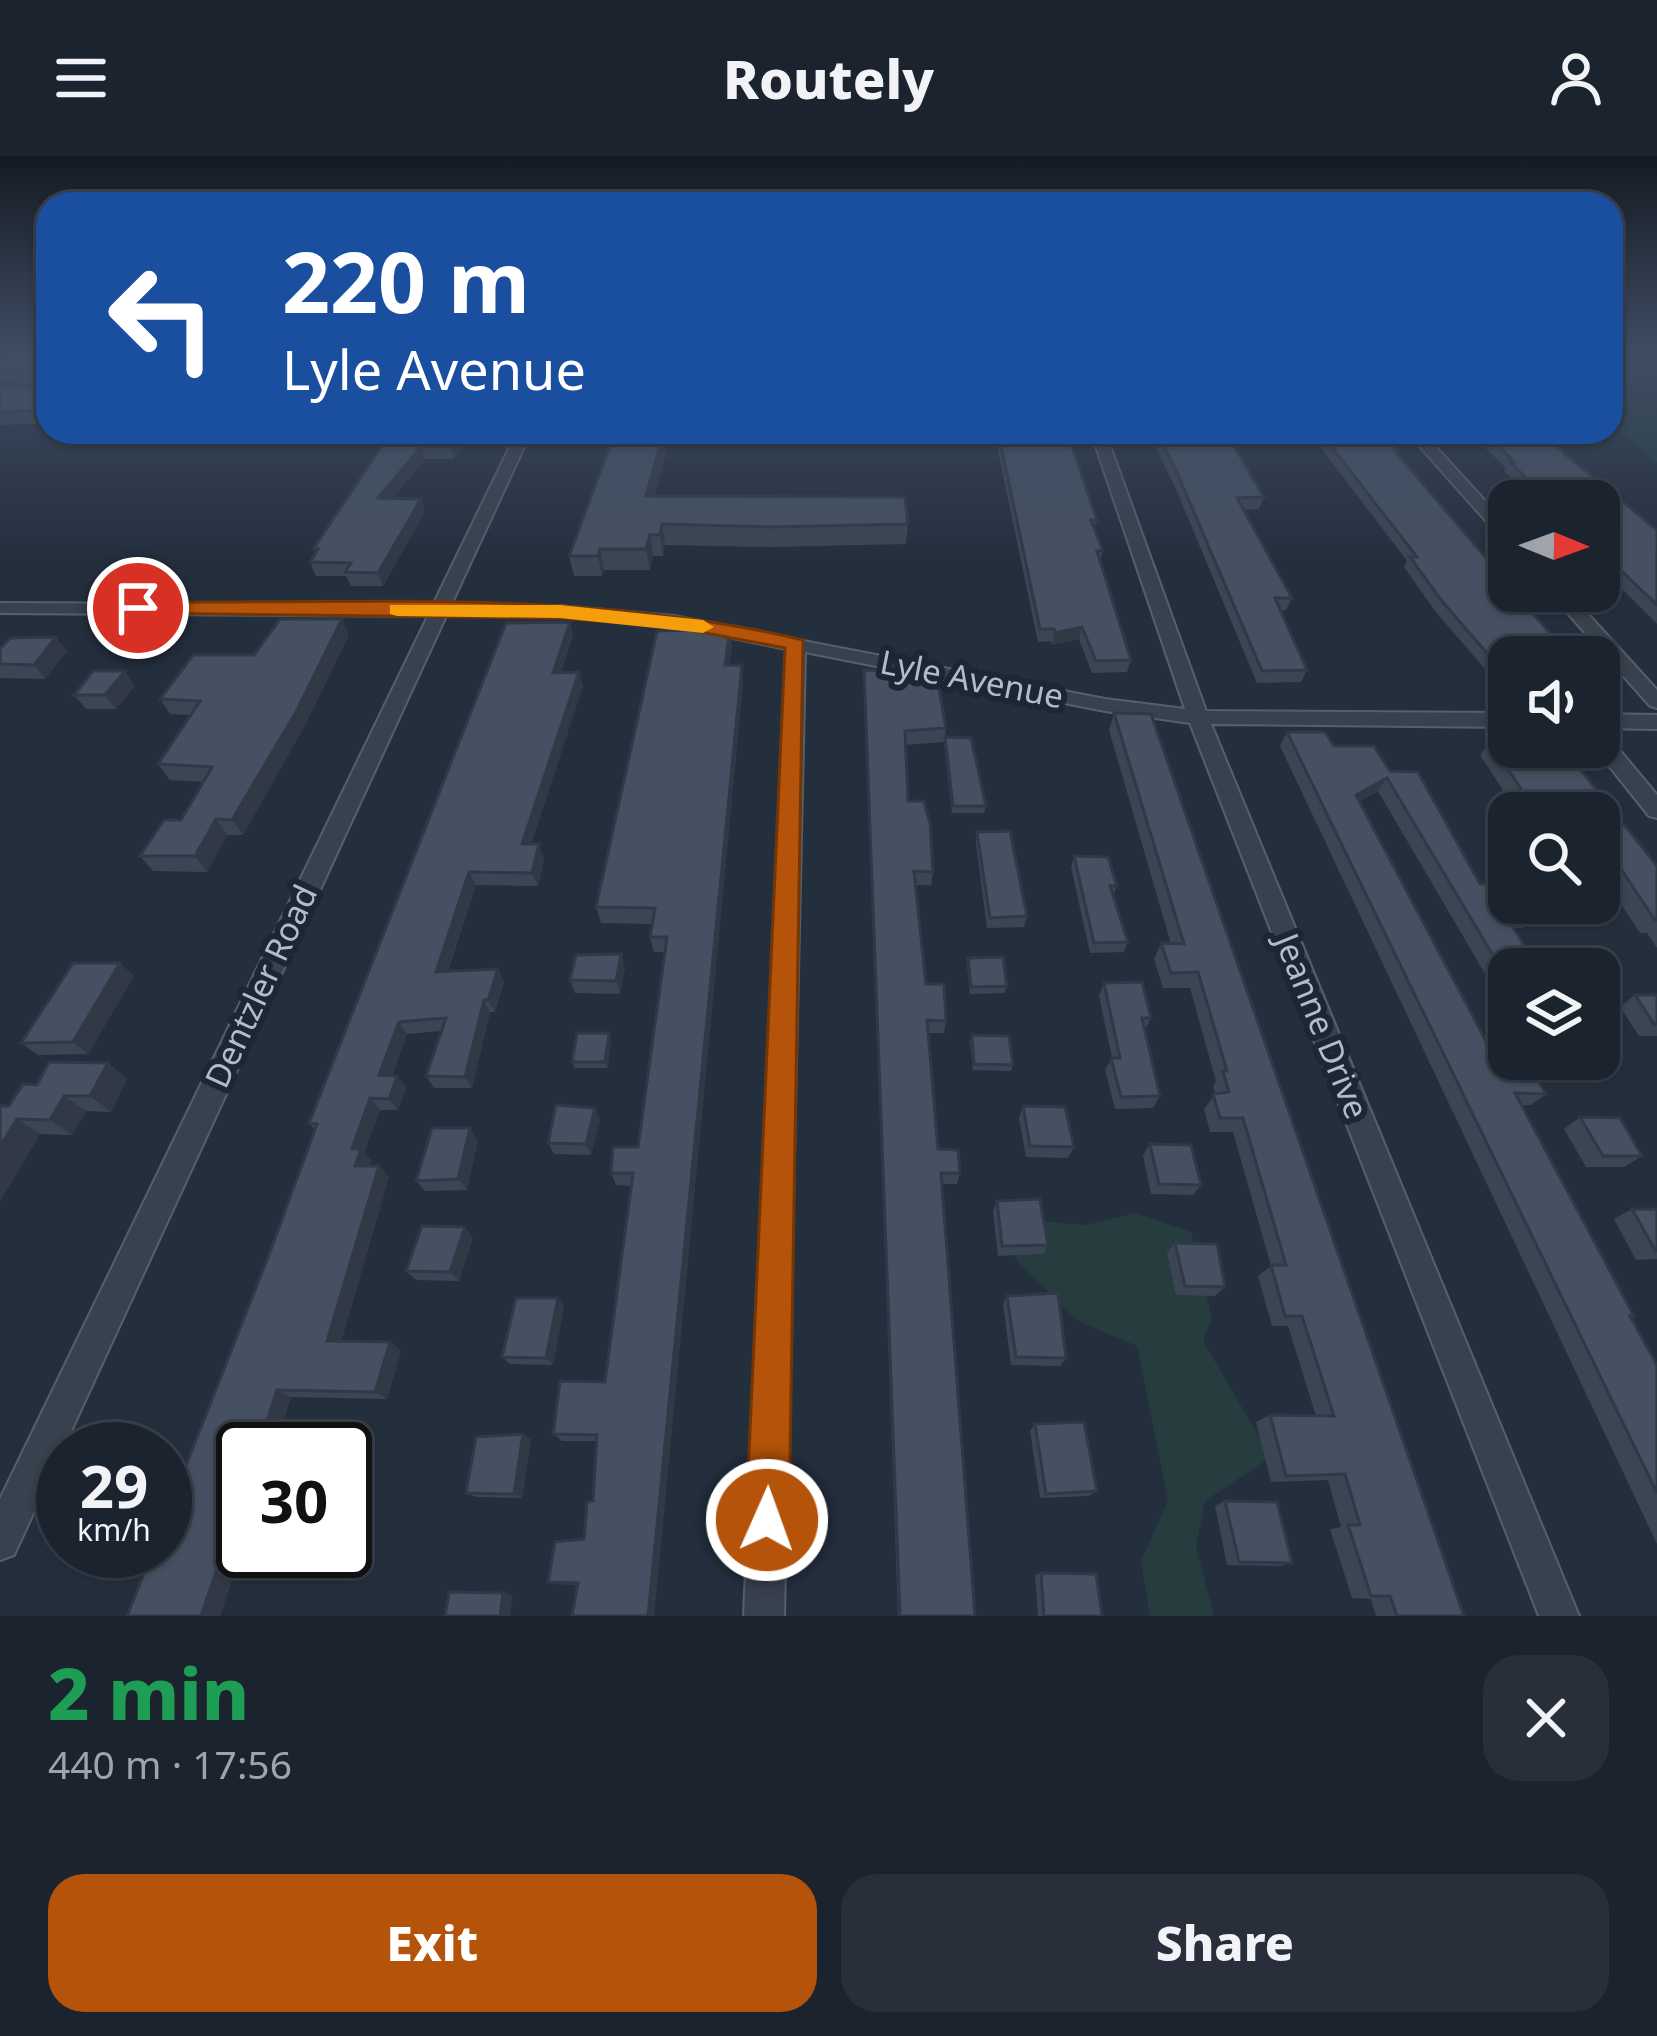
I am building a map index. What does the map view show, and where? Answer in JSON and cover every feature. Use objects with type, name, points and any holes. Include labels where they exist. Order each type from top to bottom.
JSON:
[{"type":"street","name":"Dentzler Road","points":[[0,1541],[518,444]]},
{"type":"street","name":"Jeanne Drive","points":[[1102,444],[1198,717],[1559,1616]]},
{"type":"street","points":[[1425,444],[1488,514]]},
{"type":"street","name":"Lyle Avenue","points":[[0,608],[560,611],[674,621],[1106,705],[1198,717],[1488,720]]},
{"type":"street","points":[[1576,612],[1657,702]]},
{"type":"street","points":[[764,1616],[796,644]]},
{"type":"street","points":[[1620,721],[1657,722]]},
{"type":"street","points":[[1620,765],[1657,810]]},
{"type":"green space","points":[[1623,421],[1657,421],[1657,463],[1623,435]]},
{"type":"green space","points":[[1135,1213],[1191,1232],[1212,1318],[1203,1341],[1271,1457],[1205,1501],[1196,1547],[1214,1616],[1150,1616],[1141,1561],[1168,1501],[1137,1346],[1078,1321],[1015,1259],[1029,1220],[1085,1225]]},
{"type":"building","points":[[383,444],[451,444],[421,447],[378,498],[421,499],[378,573],[345,572],[351,563],[310,562],[318,549],[313,549]]},
{"type":"building","points":[[611,444],[661,444],[646,496],[905,497],[908,524],[662,524],[660,535],[650,535],[646,549],[600,549],[598,556],[569,556]]},
{"type":"building","points":[[1001,444],[1071,444],[1097,520],[1091,520],[1103,551],[1097,551],[1131,660],[1096,661],[1082,627],[1055,633],[1054,629],[1040,629]]},
{"type":"building","points":[[1163,444],[1233,444],[1264,497],[1237,498],[1292,598],[1275,598],[1307,670],[1262,671]]},
{"type":"building","points":[[1329,444],[1393,444],[1488,560],[1488,612],[1532,612],[1552,636],[1488,636],[1488,654],[1410,557],[1417,557]]},
{"type":"building","points":[[1496,444],[1555,444],[1596,480],[1528,480],[1510,462],[1514,462]]},
{"type":"building","points":[[1620,499],[1657,530],[1657,605],[1620,569]]},
{"type":"building","points":[[280,619],[342,619],[296,712],[232,820],[216,819],[195,856],[140,856],[164,820],[181,820],[212,767],[158,764],[200,701],[160,699],[193,655],[254,655]]},
{"type":"building","points":[[570,622],[553,673],[579,672],[522,844],[539,844],[532,873],[469,872],[436,972],[498,969],[488,1000],[484,1000],[465,1077],[426,1076],[446,1018],[399,1022],[379,1075],[397,1076],[389,1099],[370,1098],[352,1149],[361,1149],[355,1166],[379,1166],[327,1341],[390,1342],[375,1392],[277,1390],[267,1422],[216,1422],[216,1572],[201,1616],[127,1616],[142,1578],[192,1578],[192,1450],[317,1124],[309,1123],[506,623]]},
{"type":"building","points":[[730,629],[725,665],[742,665],[648,1616],[572,1616],[578,1583],[548,1582],[555,1542],[584,1539],[587,1502],[593,1501],[597,1435],[553,1434],[560,1381],[605,1382],[633,1173],[611,1173],[613,1147],[638,1147],[667,937],[650,937],[655,908],[596,907],[657,631]]},
{"type":"building","points":[[56,637],[34,665],[0,664],[0,649],[10,638]]},
{"type":"building","points":[[864,670],[936,672],[946,728],[905,731],[908,801],[924,801],[930,824],[933,872],[914,871],[926,984],[944,984],[946,1021],[927,1020],[938,1149],[958,1150],[960,1173],[941,1173],[975,1616],[900,1616]]},
{"type":"building","points":[[93,671],[125,671],[105,695],[74,695]]},
{"type":"building","points":[[1114,713],[1151,714],[1464,1616],[1397,1616],[1390,1596],[1371,1596],[1348,1525],[1360,1525],[1345,1474],[1286,1476],[1270,1415],[1334,1416],[1302,1316],[1285,1316],[1271,1265],[1286,1265],[1243,1118],[1220,1118],[1213,1094],[1229,1092],[1223,1071],[1227,1071],[1198,972],[1171,973],[1161,943],[1184,944]]},
{"type":"building","points":[[1287,732],[1325,732],[1334,746],[1374,746],[1390,771],[1418,772],[1480,884],[1488,884],[1488,924],[1511,924],[1526,948],[1489,948],[1387,778],[1356,795],[1488,1045],[1488,1080],[1538,1080],[1546,1094],[1515,1093],[1657,1365],[1657,1493]]},
{"type":"building","points":[[945,737],[971,738],[986,806],[953,806]]},
{"type":"building","points":[[1507,768],[1585,768],[1580,769],[1598,792],[1523,792]]},
{"type":"building","points":[[1620,819],[1657,866],[1655,920],[1620,868]]},
{"type":"building","points":[[1010,831],[1027,916],[990,918],[977,832]]},
{"type":"building","points":[[1074,856],[1108,857],[1117,886],[1110,886],[1128,942],[1094,943]]},
{"type":"building","points":[[621,954],[616,981],[570,980],[576,955]]},
{"type":"building","points":[[1003,957],[1007,986],[971,987],[968,958]]},
{"type":"building","points":[[73,963],[120,963],[73,1042],[21,1043]]},
{"type":"building","points":[[1142,982],[1151,1018],[1142,1018],[1160,1096],[1121,1097],[1111,1058],[1120,1058],[1104,983]]},
{"type":"building","points":[[1635,995],[1657,995],[1657,1024],[1654,1024]]},
{"type":"building","points":[[577,1033],[609,1033],[605,1062],[572,1062]]},
{"type":"building","points":[[972,1035],[1009,1036],[1013,1065],[974,1064]]},
{"type":"building","points":[[49,1062],[108,1063],[90,1096],[64,1096],[50,1120],[17,1119],[0,1146],[0,1106],[9,1106],[23,1084],[37,1085]]},
{"type":"building","points":[[556,1105],[595,1108],[586,1144],[548,1143]]},
{"type":"building","points":[[1023,1106],[1065,1107],[1074,1147],[1030,1146]]},
{"type":"building","points":[[1580,1117],[1620,1118],[1642,1156],[1603,1156]]},
{"type":"building","points":[[432,1128],[470,1128],[458,1179],[416,1181]]},
{"type":"building","points":[[1150,1144],[1191,1145],[1201,1185],[1159,1184]]},
{"type":"building","points":[[1040,1199],[1048,1245],[1002,1246],[997,1201]]},
{"type":"building","points":[[1632,1209],[1657,1209],[1657,1250],[1655,1250]]},
{"type":"building","points":[[422,1226],[465,1227],[450,1272],[406,1271]]},
{"type":"building","points":[[1175,1243],[1217,1244],[1225,1287],[1185,1286]]},
{"type":"building","points":[[1058,1293],[1066,1358],[1016,1357],[1007,1296]]},
{"type":"building","points":[[516,1298],[558,1298],[546,1358],[502,1357]]},
{"type":"building","points":[[1084,1422],[1097,1491],[1046,1494],[1035,1424]]},
{"type":"building","points":[[523,1434],[514,1494],[466,1493],[476,1437]]},
{"type":"building","points":[[1225,1501],[1277,1502],[1292,1563],[1239,1562]]},
{"type":"building","points":[[1041,1573],[1096,1574],[1102,1616],[1044,1616]]},
{"type":"building","points":[[449,1592],[503,1593],[500,1616],[445,1616]]},
{"type":"slow traffic","points":[[397,610],[560,611],[703,627]]},
{"type":"route","points":[[138,608],[560,611],[674,621],[796,644],[767,1520]]}]
